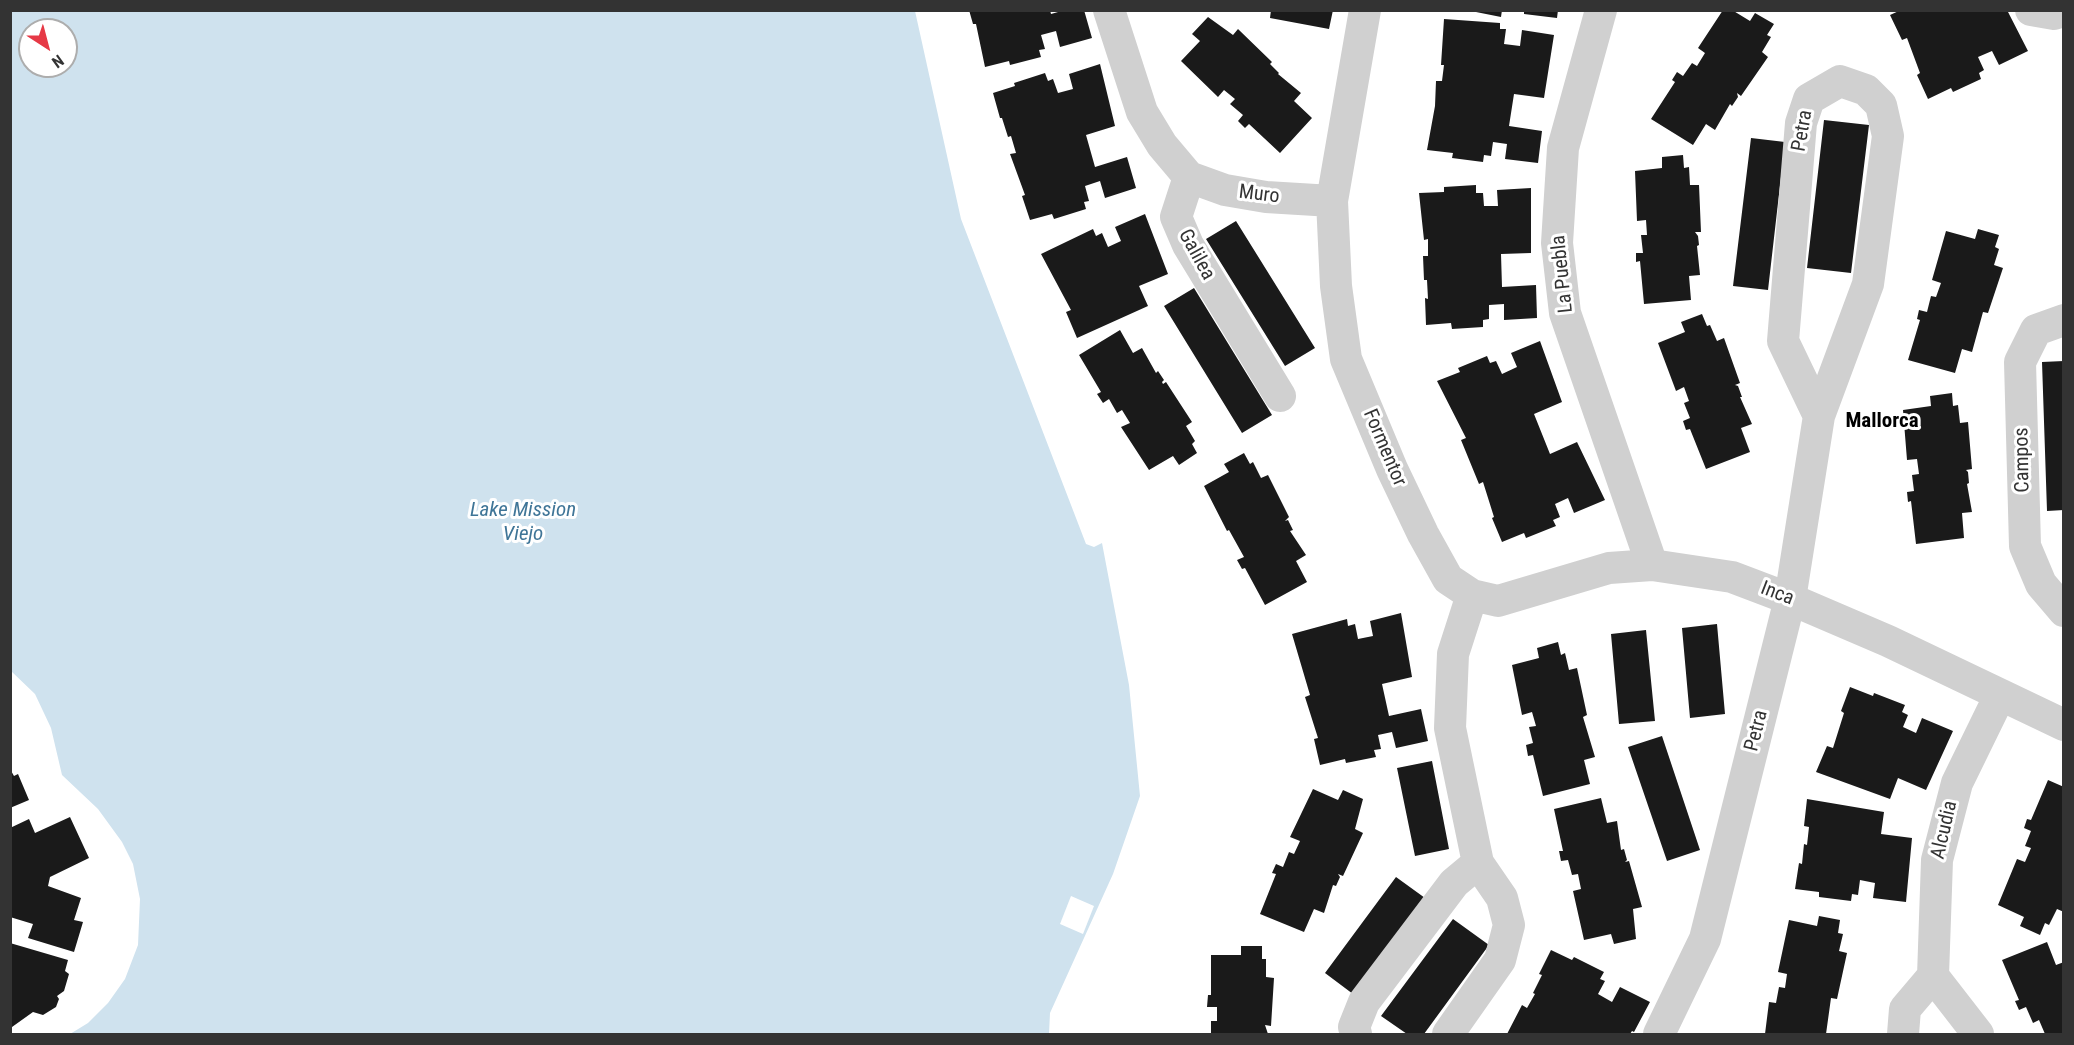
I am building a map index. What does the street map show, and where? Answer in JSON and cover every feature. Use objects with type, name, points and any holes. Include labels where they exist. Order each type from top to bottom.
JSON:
[{"type":"street","points":[[1109,10],[1142,112],[1162,145],[1189,177]]},
{"type":"street","name":"Formentor","points":[[1365,10],[1332,201],[1336,286],[1346,359],[1392,470],[1423,534],[1448,579],[1472,596]]},
{"type":"street","name":"La Puebla","points":[[1601,10],[1563,148],[1557,243],[1564,313],[1652,565]]},
{"type":"street","points":[[2031,10],[2054,14],[2064,11]]},
{"type":"street","name":"Petra","points":[[1659,1035],[1705,939],[1790,599],[1819,416],[1868,284],[1888,136],[1881,105],[1866,90],[1840,81],[1809,99],[1801,123],[1783,341],[1819,416]]},
{"type":"street","name":"Muro","points":[[1189,177],[1225,190],[1266,197],[1332,201]]},
{"type":"street","name":"Galilea","points":[[1189,177],[1176,217],[1188,245],[1280,396]]},
{"type":"street","name":"Campos","points":[[2064,320],[2036,330],[2020,362],[2025,546],[2041,584],[2064,610]]},
{"type":"street","name":"Inca","points":[[1472,596],[1498,601],[1609,568],[1652,565],[1732,577],[1790,599],[2064,725]]},
{"type":"street","points":[[1448,1035],[1500,960],[1509,925],[1502,898],[1478,863],[1450,728],[1453,654],[1472,596]]},
{"type":"street","name":"Alcudia","points":[[1933,976],[1936,860],[1957,783],[2000,695]]},
{"type":"street","points":[[1356,1035],[1354,1027],[1364,1002],[1454,883],[1478,863]]},
{"type":"street","points":[[1903,1035],[1905,1009],[1933,976],[1978,1035]]},
{"type":"water","name":"Lake Mission Viejo","points":[[10,11],[915,11],[961,219],[1086,544],[1094,547],[1102,543],[1129,685],[1140,796],[1113,874],[1050,1013],[1049,1034],[70,1034],[88,1023],[108,1003],[125,979],[138,945],[140,899],[133,864],[122,842],[98,809],[62,775],[51,728],[35,694],[11,671]]},
{"type":"pier","points":[[1071,896],[1094,906],[1083,934],[1060,924]]},
{"type":"building","points":[[969,10],[1050,10],[1051,14],[1065,10],[1084,10],[1092,38],[1060,47],[1056,31],[1041,35],[1045,49],[1039,50],[1041,57],[1010,65],[1009,61],[985,67],[976,24],[973,24]]},
{"type":"building","points":[[1271,10],[1333,10],[1329,29],[1270,18]]},
{"type":"building","points":[[1466,10],[1502,10],[1501,17]]},
{"type":"building","points":[[1524,10],[1558,10],[1557,18],[1524,14]]},
{"type":"building","points":[[1723,10],[1732,10],[1750,21],[1755,13],[1774,24],[1767,35],[1771,37],[1762,52],[1768,57],[1741,96],[1737,93],[1738,97],[1732,106],[1730,104],[1715,130],[1706,124],[1693,145],[1651,119],[1675,82],[1672,80],[1677,72],[1683,76],[1692,63],[1697,66],[1705,53],[1698,48]]},
{"type":"building","points":[[1901,10],[2007,10],[2028,51],[1999,65],[1992,51],[1978,57],[1984,70],[1979,73],[1981,79],[1953,92],[1951,88],[1928,99],[1917,75],[1920,73],[1907,38],[1902,40],[1890,15]]},
{"type":"building","points":[[1208,17],[1233,35],[1238,29],[1272,62],[1270,64],[1278,74],[1301,93],[1294,101],[1312,118],[1280,153],[1249,124],[1245,128],[1238,121],[1243,115],[1230,104],[1235,99],[1224,90],[1218,97],[1181,61],[1200,41],[1192,34]]},
{"type":"building","points":[[1444,19],[1500,23],[1500,29],[1506,29],[1504,44],[1520,46],[1522,30],[1554,35],[1544,98],[1514,94],[1509,126],[1542,131],[1538,163],[1505,159],[1507,144],[1493,142],[1491,156],[1484,155],[1483,162],[1452,158],[1453,153],[1427,150],[1435,106],[1436,81],[1442,81]]},
{"type":"building","points":[[1100,64],[1115,126],[1086,135],[1095,167],[1127,157],[1136,188],[1105,198],[1100,181],[1085,186],[1089,201],[1084,202],[1086,209],[1054,219],[1052,214],[1030,220],[1022,196],[1025,195],[1010,154],[1016,153],[1011,136],[1008,137],[1002,118],[1000,118],[993,93],[1045,73],[1048,81],[1053,79],[1058,93],[1073,89],[1069,74]]},
{"type":"building","points":[[1824,120],[1869,125],[1851,273],[1807,268]]},
{"type":"building","points":[[1751,138],[1785,142],[1768,290],[1733,286]]},
{"type":"building","points":[[1683,155],[1684,168],[1689,167],[1690,185],[1699,185],[1701,232],[1695,232],[1698,236],[1700,275],[1689,276],[1691,300],[1644,304],[1640,261],[1636,262],[1636,253],[1643,253],[1641,235],[1647,235],[1646,220],[1637,221],[1635,171],[1662,168],[1662,157]]},
{"type":"building","points":[[1476,185],[1476,193],[1483,193],[1484,206],[1498,206],[1497,190],[1531,188],[1531,253],[1501,254],[1502,287],[1536,285],[1537,318],[1504,320],[1504,304],[1489,305],[1489,319],[1483,320],[1483,327],[1452,329],[1451,323],[1426,325],[1425,298],[1428,299],[1423,256],[1428,256],[1428,239],[1424,240],[1419,193],[1444,192],[1444,187]]},
{"type":"building","points":[[1145,214],[1168,274],[1139,286],[1148,306],[1077,338],[1066,312],[1071,310],[1041,254],[1093,229],[1096,236],[1102,233],[1108,247],[1121,241],[1115,227]]},
{"type":"building","points":[[1236,221],[1315,348],[1285,366],[1206,239]]},
{"type":"building","points":[[1978,229],[1999,235],[1995,247],[1999,249],[1994,265],[2003,268],[1988,313],[1983,312],[1972,352],[1962,349],[1955,373],[1908,360],[1920,320],[1917,319],[1919,310],[1927,312],[1931,296],[1936,297],[1941,283],[1932,280],[1946,231],[1975,239]]},
{"type":"building","points":[[1194,288],[1272,415],[1242,433],[1164,306]]},
{"type":"building","points":[[1702,314],[1717,341],[1724,338],[1740,383],[1735,385],[1738,386],[1742,397],[1740,397],[1752,424],[1741,428],[1750,452],[1706,469],[1690,429],[1686,430],[1683,421],[1690,418],[1684,403],[1689,401],[1684,387],[1676,391],[1658,343],[1685,332],[1681,322]]},
{"type":"building","points":[[1120,330],[1133,353],[1142,348],[1156,373],[1158,371],[1164,380],[1163,384],[1166,382],[1192,422],[1186,426],[1195,441],[1192,444],[1197,453],[1179,465],[1173,456],[1149,470],[1121,427],[1130,423],[1122,410],[1117,413],[1109,399],[1103,403],[1097,394],[1101,392],[1079,355]]},
{"type":"building","points":[[1540,341],[1562,402],[1534,414],[1550,454],[1577,442],[1605,500],[1574,513],[1568,498],[1555,504],[1560,517],[1553,520],[1556,526],[1526,538],[1524,533],[1502,542],[1492,518],[1494,517],[1483,482],[1479,484],[1461,440],[1466,438],[1437,381],[1460,372],[1458,368],[1487,356],[1490,363],[1496,361],[1502,374],[1517,367],[1511,353]]},
{"type":"building","points":[[2064,361],[2064,510],[2047,511],[2042,362]]},
{"type":"building","points":[[1952,393],[1953,406],[1958,405],[1960,423],[1968,422],[1972,469],[1966,470],[1972,512],[1962,513],[1964,538],[1916,544],[1911,501],[1908,502],[1907,492],[1914,491],[1912,475],[1919,474],[1917,459],[1907,460],[1903,410],[1931,406],[1930,396]]},
{"type":"building","points":[[1244,453],[1250,464],[1253,462],[1261,478],[1268,475],[1289,517],[1285,521],[1288,520],[1293,530],[1290,531],[1306,555],[1296,561],[1307,582],[1265,605],[1245,568],[1242,569],[1237,560],[1244,557],[1229,530],[1227,531],[1204,486],[1229,472],[1224,464]]},
{"type":"building","points":[[1401,613],[1412,677],[1382,684],[1389,716],[1421,709],[1428,741],[1396,748],[1392,732],[1378,735],[1381,749],[1374,750],[1376,757],[1346,763],[1345,759],[1320,765],[1314,739],[1318,738],[1305,697],[1310,695],[1292,634],[1347,619],[1348,626],[1355,624],[1358,639],[1373,636],[1370,621]]},
{"type":"building","points":[[1717,624],[1725,714],[1690,718],[1682,628]]},
{"type":"building","points":[[1646,630],[1655,721],[1619,724],[1611,634]]},
{"type":"building","points":[[1558,642],[1561,655],[1565,653],[1569,670],[1577,668],[1587,715],[1583,717],[1595,757],[1584,760],[1590,784],[1543,796],[1533,755],[1528,756],[1526,745],[1533,743],[1529,727],[1536,726],[1532,712],[1522,715],[1512,665],[1539,658],[1537,648]]},
{"type":"building","points":[[1850,687],[1905,705],[1902,712],[1908,715],[1903,727],[1916,733],[1922,718],[1953,731],[1926,790],[1898,778],[1890,799],[1816,772],[1827,746],[1833,748],[1844,713],[1841,711]]},
{"type":"building","points":[[1662,736],[1700,850],[1667,861],[1628,747]]},
{"type":"building","points":[[1432,761],[1449,849],[1415,856],[1397,768]]},
{"type":"building","points":[[10,769],[14,776],[18,774],[29,800],[10,808]]},
{"type":"building","points":[[2048,780],[2064,787],[2064,912],[2057,909],[2049,925],[2045,923],[2040,935],[2020,926],[2024,917],[1998,905],[2017,859],[2025,862],[2031,848],[2025,846],[2031,831],[2024,828],[2027,819],[2031,820]]},
{"type":"building","points":[[1313,789],[1338,800],[1343,790],[1363,799],[1355,829],[1363,833],[1343,876],[1338,874],[1340,877],[1336,886],[1333,885],[1324,913],[1314,909],[1304,932],[1260,914],[1276,874],[1272,873],[1276,864],[1283,867],[1289,852],[1294,854],[1300,841],[1290,837]]},
{"type":"building","points":[[1601,798],[1607,823],[1617,821],[1621,850],[1624,849],[1627,860],[1625,862],[1629,861],[1642,907],[1633,909],[1636,939],[1614,944],[1611,934],[1584,940],[1573,891],[1581,889],[1578,874],[1572,875],[1568,860],[1561,861],[1559,851],[1563,851],[1554,809]]},
{"type":"building","points":[[1807,799],[1884,812],[1881,834],[1912,838],[1906,902],[1873,898],[1875,883],[1860,880],[1858,895],[1852,894],[1851,901],[1819,897],[1819,892],[1795,889],[1799,863],[1802,864],[1804,844],[1807,845],[1809,827],[1804,826]]},
{"type":"building","points":[[70,817],[89,858],[50,877],[48,886],[81,898],[74,920],[83,922],[74,952],[28,938],[33,924],[10,917],[10,828],[29,819],[35,833]]},
{"type":"building","points":[[1396,877],[1425,898],[1353,994],[1325,973]]},
{"type":"building","points":[[1819,916],[1840,920],[1838,933],[1843,934],[1839,951],[1847,953],[1837,999],[1831,998],[1826,1034],[1765,1034],[1769,1002],[1776,1003],[1779,987],[1785,988],[1787,974],[1778,972],[1789,920],[1817,926]]},
{"type":"building","points":[[1453,919],[1489,945],[1424,1034],[1407,1034],[1381,1016]]},
{"type":"building","points":[[2047,942],[2056,965],[2064,962],[2064,1034],[2045,1034],[2039,1020],[2033,1023],[2026,1007],[2019,1010],[2015,1001],[2019,1000],[2002,960]]},
{"type":"building","points":[[10,943],[68,960],[65,971],[69,974],[64,991],[57,996],[59,999],[56,1007],[43,1015],[33,1012],[12,1027]]},
{"type":"building","points":[[1241,946],[1262,946],[1262,959],[1266,959],[1266,977],[1274,978],[1271,1026],[1265,1025],[1268,1034],[1211,1034],[1211,1021],[1217,1021],[1217,1007],[1207,1007],[1208,995],[1211,995],[1211,955],[1241,955]]},
{"type":"building","points":[[1551,950],[1572,960],[1574,957],[1604,972],[1600,979],[1605,981],[1598,994],[1612,1002],[1620,987],[1650,1002],[1634,1032],[1630,1034],[1507,1034],[1522,1005],[1527,1008],[1535,994],[1533,993],[1542,975],[1539,974]]},
{"type":"district","name":"Mallorca","points":[[1882,422]]}]
